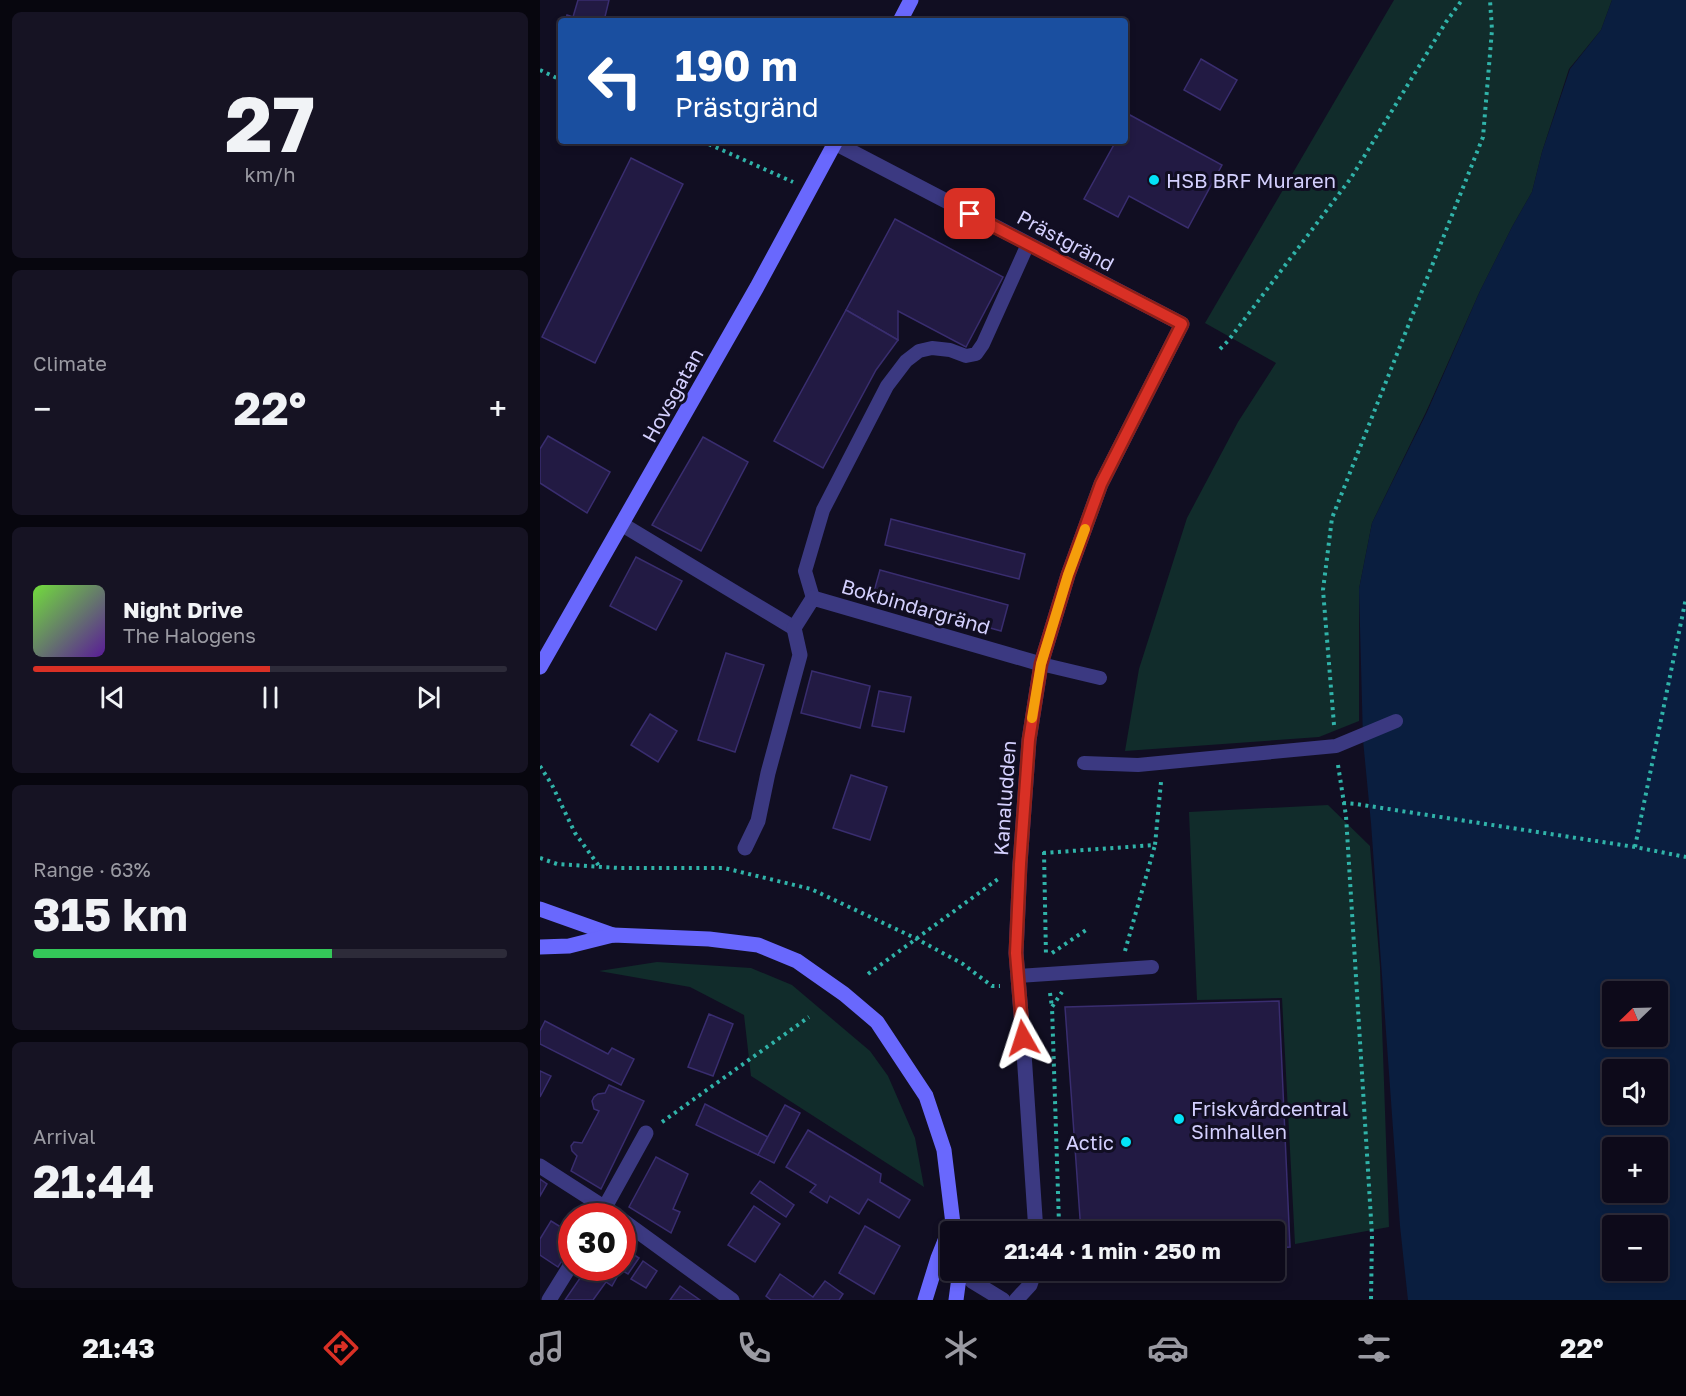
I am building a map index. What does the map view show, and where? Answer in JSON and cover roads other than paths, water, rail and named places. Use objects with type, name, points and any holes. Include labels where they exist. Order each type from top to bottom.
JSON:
[{"type":"main road","points":[[902,18],[911,0]]},
{"type":"main road","name":"Hovsgatan","points":[[540,667],[623,525],[834,144]]},
{"type":"main road","points":[[540,909],[613,935]]},
{"type":"main road","points":[[540,947],[568,946],[613,935],[709,939],[758,945],[797,961],[844,994],[877,1022],[926,1096],[944,1150],[952,1221]]},
{"type":"main road","points":[[925,1300],[940,1254]]},
{"type":"main road","points":[[957,1300],[960,1281]]},
{"type":"street","name":"Prästgränd","points":[[839,144],[1182,324]]},
{"type":"street","name":"Kanaludden","points":[[1035,1221],[1016,953],[1028,751],[1041,664],[1068,575],[1101,484],[1182,324]]},
{"type":"street","points":[[623,525],[794,628],[800,655],[768,773],[758,821],[746,848]]},
{"type":"street","name":"Bokbindargränd","points":[[794,628],[813,598],[1041,664]]},
{"type":"street","points":[[608,1203],[646,1132]]},
{"type":"street","points":[[540,1166],[591,1203]]},
{"type":"street","points":[[636,1230],[732,1300]]},
{"type":"street","points":[[549,1300],[561,1281]]},
{"type":"street","points":[[972,1281],[1003,1300]]},
{"type":"street","points":[[1016,1300],[1030,1286],[1032,1281]]},
{"type":"lane","points":[[813,598],[805,571],[824,510],[887,386],[906,361],[920,351],[932,348],[950,350],[966,356],[976,354],[983,344],[1028,244]]},
{"type":"lane","points":[[1041,664],[1100,678]]},
{"type":"lane","points":[[1084,763],[1138,765],[1336,746],[1396,721]]},
{"type":"lane","points":[[1018,981],[1077,972],[1152,967]]},
{"type":"water","points":[[1612,0],[1686,0],[1686,1300],[1408,1300],[1400,1226],[1363,740],[1359,589],[1372,523],[1427,412],[1480,291],[1532,192],[1542,152],[1570,69],[1601,30]]},
{"type":"place","name":"HSB BRF Muraren","points":[[1154,180]]},
{"type":"place","name":"Friskvårdcentral Simhallen","points":[[1179,1119]]},
{"type":"place","name":"Actic","points":[[1126,1142]]}]
